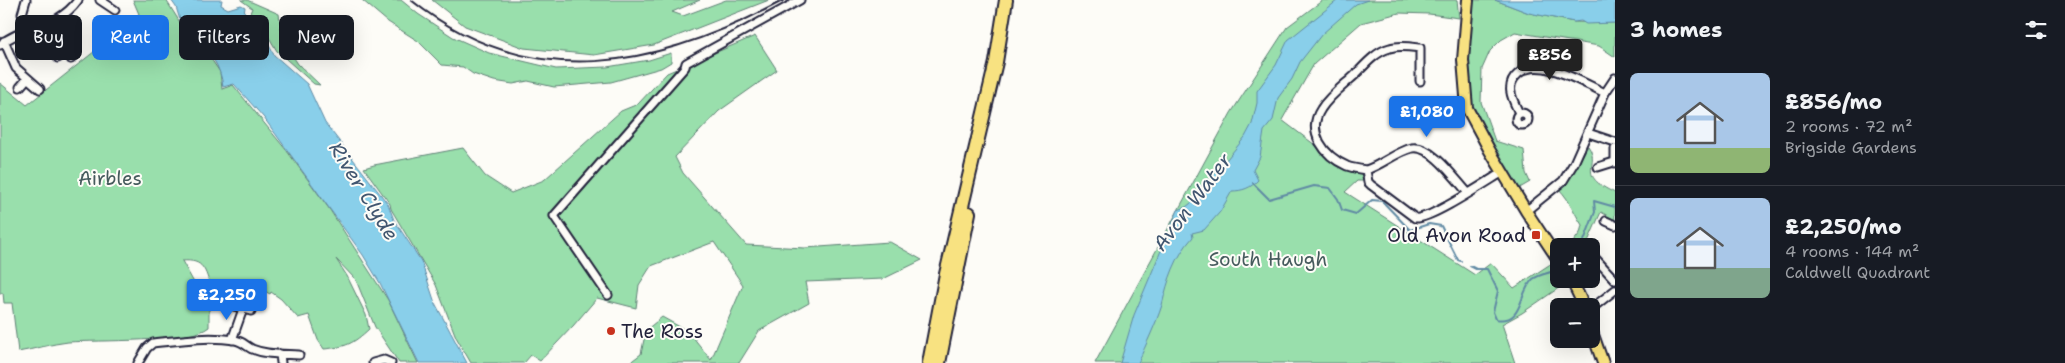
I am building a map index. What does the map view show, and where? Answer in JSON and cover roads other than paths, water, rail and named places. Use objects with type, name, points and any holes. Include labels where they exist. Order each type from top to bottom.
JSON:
[{"type":"highway","points":[[929,363],[946,274],[996,62],[1006,0]]},
{"type":"highway","points":[[939,363],[1013,0]]},
{"type":"main road","points":[[1468,0],[1463,60],[1467,108],[1477,129],[1550,248]]},
{"type":"main road","points":[[1598,348],[1603,363]]},
{"type":"street","points":[[22,15],[26,0]]},
{"type":"street","points":[[62,15],[78,0]]},
{"type":"street","points":[[100,0],[106,7],[115,10]]},
{"type":"street","points":[[608,295],[554,216],[685,68],[686,63],[800,0]]},
{"type":"street","points":[[15,37],[2,43],[16,68],[40,89]]},
{"type":"street","points":[[1420,81],[1420,48],[1391,47],[1375,56],[1321,109],[1314,128],[1318,141],[1336,160],[1348,167],[1366,170],[1414,148],[1424,149],[1432,154],[1468,193]]},
{"type":"street","points":[[1519,113],[1511,96],[1512,82],[1520,72],[1533,67],[1546,68],[1605,93]]},
{"type":"street","points":[[1526,211],[1563,181],[1588,133],[1605,93],[1615,78]]},
{"type":"street","points":[[20,87],[27,79]]},
{"type":"street","points":[[1588,133],[1615,142]]},
{"type":"street","points":[[1598,167],[1615,162],[1615,149]]},
{"type":"street","points":[[1366,170],[1368,182],[1371,185],[1419,219],[1503,172]]},
{"type":"street","points":[[1606,221],[1615,225]]},
{"type":"street","points":[[1600,264],[1615,280]]},
{"type":"street","points":[[1600,302],[1615,290]]},
{"type":"street","points":[[234,306],[251,311]]},
{"type":"street","points":[[232,340],[243,309]]},
{"type":"street","points":[[138,363],[147,348],[153,343],[200,339],[241,341],[251,348],[267,353],[299,354]]},
{"type":"street","points":[[280,354],[281,363]]},
{"type":"street","points":[[373,363],[384,360],[391,363]]},
{"type":"water","name":"River Clyde","points":[[171,0],[222,0],[221,5],[228,9],[241,5],[245,7],[245,15],[179,15],[179,17]]},
{"type":"water","name":"Avon Water","points":[[1338,0],[1368,0],[1356,4],[1322,34],[1300,62],[1292,79],[1278,98],[1273,120],[1264,131],[1260,157],[1253,170],[1258,180],[1246,188],[1232,191],[1220,212],[1204,230],[1192,233],[1193,237],[1181,253],[1173,269],[1160,312],[1138,363],[1120,363],[1134,315],[1178,210],[1186,207],[1196,199],[1201,186],[1213,176],[1245,137],[1252,124],[1257,103],[1257,91],[1276,65],[1288,40]]},
{"type":"water","points":[[1495,0],[1615,0],[1615,23],[1586,24],[1581,21],[1574,22],[1529,13]]},
{"type":"water","name":"River Clyde","points":[[269,45],[274,55],[307,84],[325,123],[388,204],[394,220],[421,261],[435,303],[467,363],[419,363],[380,283],[363,255],[264,118],[234,84],[223,87],[214,60],[269,60]]},
{"type":"waterway","points":[[1253,183],[1269,199],[1314,186],[1330,188],[1338,199],[1342,210],[1356,214],[1372,200],[1382,201],[1410,230],[1429,224],[1441,226],[1458,260],[1461,261]]},
{"type":"waterway","points":[[1585,238],[1595,212],[1594,201],[1615,207]]},
{"type":"waterway","points":[[1470,266],[1476,269],[1487,269],[1498,291],[1493,312],[1496,319],[1511,317],[1516,312],[1528,285],[1533,279],[1550,272]]},
{"type":"railway","points":[[411,0],[456,30],[502,50],[549,60],[596,61],[643,55],[690,42],[737,23],[784,0]]},
{"type":"place","name":"Old Avon Road","points":[[1536,235]]},
{"type":"place","name":"The Ross","points":[[611,331]]},
{"type":"park label","name":"Airbles","points":[[110,178]]},
{"type":"park label","name":"South Haugh","points":[[1268,259]]}]
